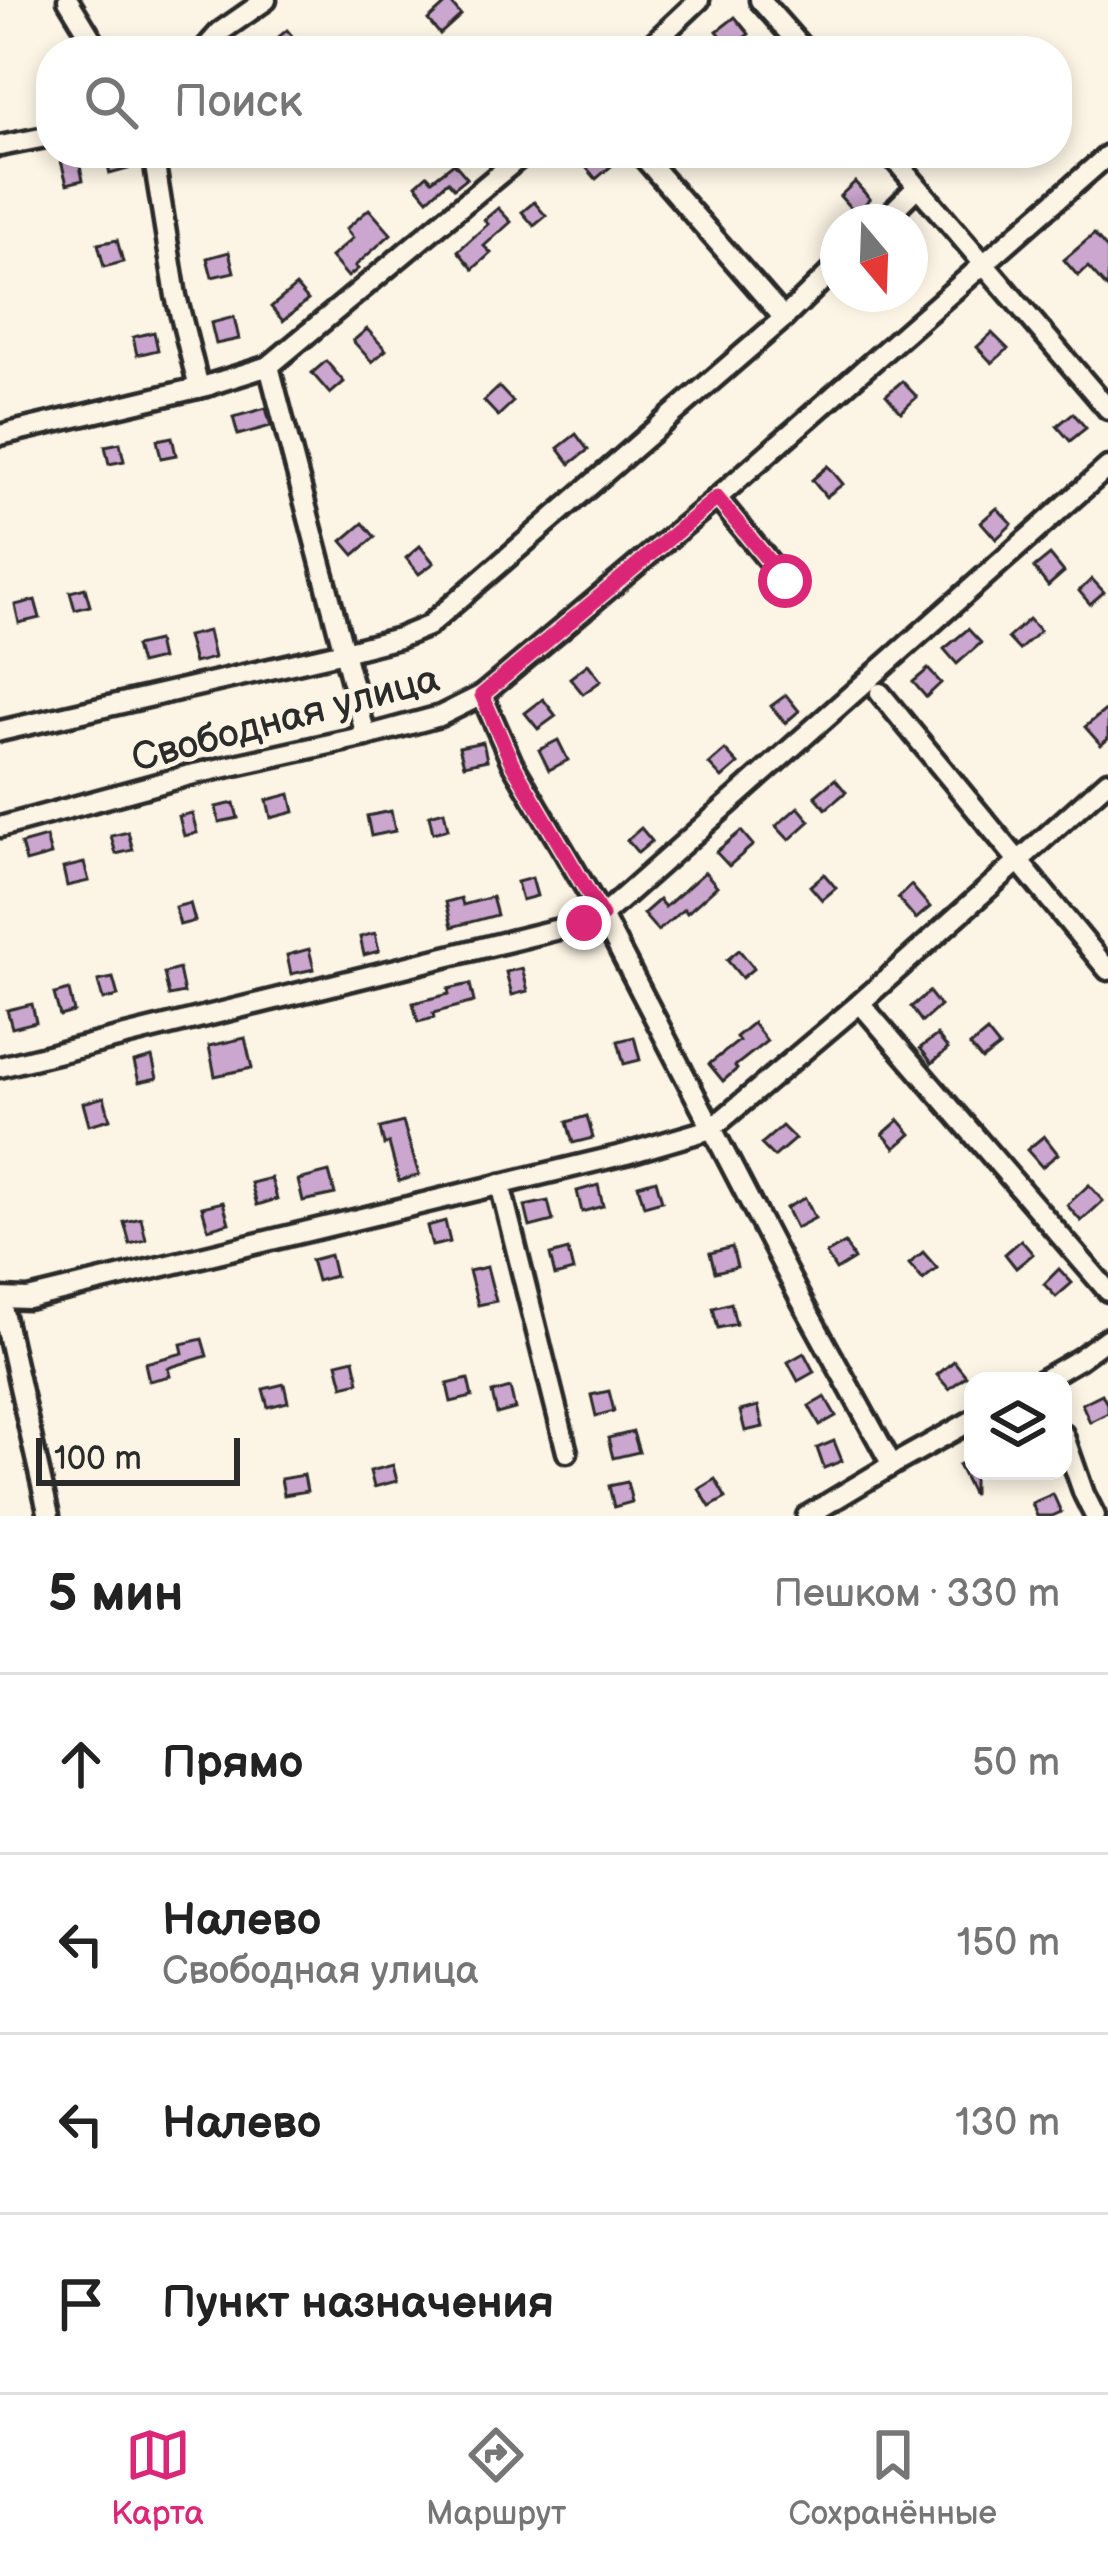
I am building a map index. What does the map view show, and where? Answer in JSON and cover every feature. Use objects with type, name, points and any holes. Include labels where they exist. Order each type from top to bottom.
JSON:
[{"type":"street","points":[[68,0],[90,36]]},
{"type":"street","points":[[216,36],[266,0]]},
{"type":"street","points":[[660,36],[699,0]]},
{"type":"street","points":[[760,0],[792,36]]},
{"type":"street","points":[[0,146],[36,139]]},
{"type":"street","name":"Свободная улица","points":[[0,827],[190,775],[440,716],[482,695],[717,498],[1108,155]]},
{"type":"street","points":[[155,168],[176,296],[199,388]]},
{"type":"street","points":[[0,435],[199,388],[269,366],[507,168]]},
{"type":"street","points":[[653,168],[784,318]]},
{"type":"street","points":[[902,168],[1108,409]]},
{"type":"street","points":[[900,204],[917,187]]},
{"type":"street","points":[[0,731],[344,652],[428,626],[820,283]]},
{"type":"street","points":[[269,366],[366,736]]},
{"type":"street","points":[[0,1067],[602,916],[1108,466]]},
{"type":"street","points":[[717,498],[785,581]]},
{"type":"street","points":[[880,693],[1108,970]]},
{"type":"street","points":[[482,695],[512,763],[602,916],[892,1465]]},
{"type":"street","points":[[49,1516],[0,1298],[28,1299],[626,1154],[711,1129],[1108,781]]},
{"type":"street","points":[[860,1003],[1108,1291]]},
{"type":"street","points":[[500,1184],[567,1453]]},
{"type":"street","points":[[1056,1372],[1108,1338]]},
{"type":"street","points":[[807,1516],[964,1425]]},
{"type":"street","points":[[1072,1460],[1095,1516]]},
{"type":"building","points":[[449,1],[461,15],[440,34],[428,20]]},
{"type":"building","points":[[735,17],[749,34],[721,36],[717,31]]},
{"type":"building","points":[[63,168],[80,168],[83,180],[67,184]]},
{"type":"building","points":[[448,168],[458,168],[467,178],[454,188],[448,181],[428,199],[416,185],[427,175],[432,180]]},
{"type":"building","points":[[587,168],[609,168],[596,179]]},
{"type":"building","points":[[855,182],[870,199],[865,204],[847,204],[840,196]]},
{"type":"building","points":[[534,202],[546,216],[534,226],[522,212]]},
{"type":"building","points":[[498,208],[511,222],[484,246],[491,253],[473,269],[458,251]]},
{"type":"building","points":[[369,209],[391,234],[348,277],[331,257],[353,238],[346,229]]},
{"type":"building","points":[[1094,234],[1108,250],[1108,289],[1088,267],[1078,276],[1064,260]]},
{"type":"building","points":[[117,240],[123,262],[104,267],[98,244]]},
{"type":"building","points":[[229,252],[234,272],[212,277],[207,258]]},
{"type":"building","points":[[296,286],[308,300],[283,321],[271,307]]},
{"type":"building","points":[[234,317],[239,339],[216,344],[211,323]]},
{"type":"building","points":[[367,329],[386,350],[372,362],[353,341]]},
{"type":"building","points":[[154,332],[158,350],[137,355],[133,337]]},
{"type":"building","points":[[992,333],[1008,349],[992,363],[977,347]]},
{"type":"building","points":[[326,361],[344,382],[330,394],[312,373]]},
{"type":"building","points":[[902,381],[917,397],[901,412],[886,395]]},
{"type":"building","points":[[499,387],[513,402],[498,416],[484,401]]},
{"type":"building","points":[[266,408],[271,426],[238,435],[233,417]]},
{"type":"building","points":[[1073,413],[1086,428],[1070,441],[1057,426]]},
{"type":"building","points":[[576,434],[588,450],[570,464],[558,448]]},
{"type":"building","points":[[172,437],[176,455],[161,458],[157,440]]},
{"type":"building","points":[[120,443],[124,461],[109,464],[105,446]]},
{"type":"building","points":[[828,466],[843,484],[826,497],[812,480]]},
{"type":"building","points":[[997,508],[1012,524],[996,539],[981,522]]},
{"type":"building","points":[[363,523],[375,537],[354,555],[342,541]]},
{"type":"building","points":[[420,546],[434,563],[419,574],[406,558]]},
{"type":"building","points":[[1050,555],[1064,572],[1048,586],[1034,568]]},
{"type":"building","points":[[1092,579],[1104,592],[1090,604],[1079,591]]},
{"type":"building","points":[[85,588],[90,606],[75,610],[70,592]]},
{"type":"building","points":[[35,600],[40,618],[19,623],[15,605]]},
{"type":"building","points":[[1029,619],[1040,631],[1019,650],[1008,638]]},
{"type":"building","points":[[968,629],[981,643],[957,664],[944,649]]},
{"type":"building","points":[[208,631],[214,658],[194,663],[187,636]]},
{"type":"building","points":[[157,641],[161,659],[140,664],[135,646]]},
{"type":"building","points":[[588,664],[601,681],[583,694],[570,678]]},
{"type":"building","points":[[928,669],[941,683],[926,697],[913,682]]},
{"type":"building","points":[[786,695],[799,711],[785,723],[771,706]]},
{"type":"building","points":[[543,699],[556,716],[538,729],[525,713]]},
{"type":"building","points":[[1108,708],[1108,739],[1101,745],[1085,727]]},
{"type":"building","points":[[558,740],[568,760],[549,770],[539,750]]},
{"type":"building","points":[[483,742],[487,760],[464,765],[459,747]]},
{"type":"building","points":[[725,750],[738,764],[722,778],[709,764]]},
{"type":"building","points":[[835,779],[846,792],[826,809],[815,796]]},
{"type":"building","points":[[290,794],[294,812],[271,818],[267,800]]},
{"type":"building","points":[[234,803],[238,818],[219,822],[216,807]]},
{"type":"building","points":[[798,807],[810,821],[789,840],[776,826]]},
{"type":"building","points":[[391,811],[395,831],[371,836],[367,816]]},
{"type":"building","points":[[444,811],[448,829],[433,833],[429,815]]},
{"type":"building","points":[[192,813],[197,833],[184,836],[179,816]]},
{"type":"building","points":[[641,828],[652,841],[638,853],[627,840]]},
{"type":"building","points":[[741,831],[753,845],[729,866],[716,852]]},
{"type":"building","points":[[128,832],[133,850],[116,854],[111,836]]},
{"type":"building","points":[[46,837],[51,855],[26,862],[21,844]]},
{"type":"building","points":[[84,863],[89,881],[67,886],[63,868]]},
{"type":"building","points":[[705,872],[717,886],[658,931],[643,914],[659,900],[665,907]]},
{"type":"building","points":[[824,874],[836,888],[822,900],[810,886]]},
{"type":"building","points":[[532,878],[537,896],[522,900],[517,882]]},
{"type":"building","points":[[911,885],[930,907],[916,919],[898,898]]},
{"type":"building","points":[[492,897],[497,915],[452,927],[446,902],[461,898],[463,905]]},
{"type":"building","points":[[190,903],[195,921],[180,925],[175,907]]},
{"type":"building","points":[[375,933],[379,951],[364,955],[360,937]]},
{"type":"building","points":[[309,949],[314,969],[291,974],[287,955]]},
{"type":"building","points":[[739,950],[754,968],[742,978],[727,960]]},
{"type":"building","points":[[522,968],[528,991],[512,995],[506,972]]},
{"type":"building","points":[[179,969],[184,993],[169,996],[164,973]]},
{"type":"building","points":[[113,978],[118,996],[103,1000],[98,981]]},
{"type":"building","points":[[470,984],[474,1002],[418,1022],[413,1003]]},
{"type":"building","points":[[69,990],[74,1012],[60,1016],[54,994]]},
{"type":"building","points":[[929,992],[940,1006],[922,1022],[911,1007]]},
{"type":"building","points":[[32,1004],[36,1022],[12,1028],[7,1010]]},
{"type":"building","points":[[753,1023],[767,1041],[723,1081],[709,1064],[739,1041],[736,1037]]},
{"type":"building","points":[[987,1032],[999,1047],[982,1060],[970,1046]]},
{"type":"building","points":[[937,1035],[948,1049],[932,1063],[920,1048]]},
{"type":"building","points":[[634,1037],[640,1060],[624,1064],[618,1041]]},
{"type":"building","points":[[245,1038],[252,1068],[215,1076],[209,1046]]},
{"type":"building","points":[[152,1057],[157,1078],[139,1082],[134,1062]]},
{"type":"building","points":[[104,1097],[110,1119],[89,1125],[83,1103]]},
{"type":"building","points":[[587,1116],[593,1138],[573,1143],[567,1122]]},
{"type":"building","points":[[899,1120],[911,1134],[895,1148],[883,1134]]},
{"type":"building","points":[[403,1122],[419,1175],[399,1181],[380,1128]]},
{"type":"building","points":[[782,1126],[795,1139],[774,1157],[761,1144]]},
{"type":"building","points":[[1044,1136],[1058,1154],[1042,1167],[1027,1150]]},
{"type":"building","points":[[329,1172],[335,1194],[303,1201],[298,1180]]},
{"type":"building","points":[[271,1178],[277,1199],[257,1205],[251,1183]]},
{"type":"building","points":[[656,1180],[662,1201],[644,1206],[638,1185]]},
{"type":"building","points":[[598,1185],[603,1206],[582,1212],[577,1191]]},
{"type":"building","points":[[1089,1185],[1103,1201],[1081,1221],[1067,1205]]},
{"type":"building","points":[[805,1198],[815,1218],[796,1228],[786,1208]]},
{"type":"building","points":[[548,1201],[553,1221],[530,1227],[525,1206]]},
{"type":"building","points":[[223,1202],[229,1223],[208,1229],[202,1207]]},
{"type":"building","points":[[141,1218],[146,1240],[130,1244],[124,1222]]},
{"type":"building","points":[[445,1221],[450,1242],[432,1246],[427,1226]]},
{"type":"building","points":[[1021,1240],[1033,1254],[1016,1268],[1005,1254]]},
{"type":"building","points":[[845,1243],[854,1259],[836,1270],[826,1254]]},
{"type":"building","points":[[732,1247],[737,1267],[715,1272],[710,1253]]},
{"type":"building","points":[[568,1250],[573,1271],[555,1276],[550,1255]]},
{"type":"building","points":[[923,1252],[937,1268],[923,1280],[909,1264]]},
{"type":"building","points":[[330,1255],[335,1276],[317,1281],[311,1260]]},
{"type":"building","points":[[487,1267],[496,1301],[478,1305],[469,1271]]},
{"type":"building","points":[[1059,1269],[1072,1283],[1056,1297],[1044,1284]]},
{"type":"building","points":[[731,1303],[736,1324],[718,1328],[713,1308]]},
{"type":"building","points":[[202,1339],[207,1356],[168,1368],[170,1376],[149,1381],[145,1363],[183,1353],[181,1344]]},
{"type":"building","points":[[804,1353],[814,1372],[798,1381],[788,1362]]},
{"type":"building","points":[[354,1359],[359,1382],[343,1386],[337,1363]]},
{"type":"building","points":[[954,1361],[964,1378],[949,1389],[937,1375]]},
{"type":"building","points":[[468,1379],[472,1397],[451,1402],[447,1384]]},
{"type":"building","points":[[284,1384],[288,1402],[268,1407],[263,1389]]},
{"type":"building","points":[[510,1388],[515,1409],[497,1414],[492,1393]]},
{"type":"building","points":[[609,1391],[614,1411],[596,1416],[591,1395]]},
{"type":"building","points":[[1102,1394],[1108,1413],[1090,1422],[1082,1404]]},
{"type":"building","points":[[825,1397],[836,1416],[820,1425],[809,1406]]},
{"type":"building","points":[[758,1406],[763,1427],[745,1431],[740,1411]]},
{"type":"building","points":[[633,1432],[639,1452],[613,1458],[608,1438]]},
{"type":"building","points":[[834,1441],[842,1461],[824,1468],[817,1448]]},
{"type":"building","points":[[393,1465],[397,1481],[374,1487],[370,1471]]},
{"type":"building","points":[[304,1475],[307,1491],[284,1495],[281,1479]]},
{"type":"building","points":[[715,1479],[726,1498],[710,1507],[699,1489]]},
{"type":"building","points":[[627,1482],[632,1502],[614,1507],[609,1486]]},
{"type":"building","points":[[1053,1494],[1061,1512],[1037,1516],[1032,1503]]},
{"type":"route","points":[[584,923],[602,916],[512,763],[482,695],[717,498],[785,581]]}]
